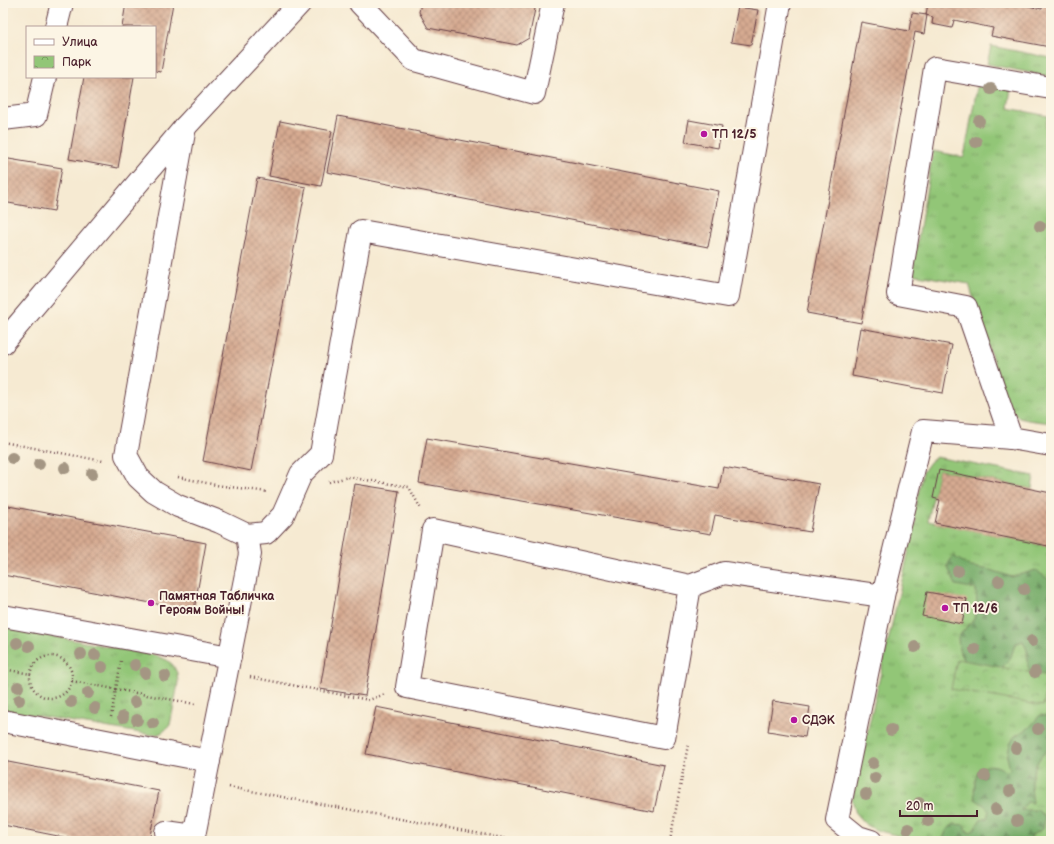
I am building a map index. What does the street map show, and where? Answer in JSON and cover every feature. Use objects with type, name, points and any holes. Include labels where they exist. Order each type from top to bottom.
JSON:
[{"type":"lane","points":[[56,26],[62,3]]},
{"type":"lane","points":[[3,343],[185,127],[300,3]]},
{"type":"lane","points":[[360,3],[414,60],[534,93],[553,3]]},
{"type":"lane","points":[[185,127],[126,455],[138,477],[154,492],[178,506],[220,522],[247,535],[266,533],[283,515],[301,474],[321,454],[361,231],[728,296],[780,3]]},
{"type":"lane","points":[[1011,438],[966,307],[898,294],[935,68],[1051,88]]},
{"type":"lane","points":[[3,118],[36,116],[45,78]]},
{"type":"lane","points":[[871,841],[858,837],[837,820],[883,596],[923,431],[1011,438],[1051,445]]},
{"type":"lane","points":[[690,586],[664,738],[407,687],[432,530],[690,586],[724,573],[883,596]]},
{"type":"lane","points":[[166,832],[194,836],[250,554],[247,535]]},
{"type":"lane","points":[[3,616],[230,657]]},
{"type":"lane","points":[[3,721],[209,761]]},
{"type":"path","points":[[3,442],[132,467]]},
{"type":"path","points":[[178,477],[216,485],[292,495],[316,486],[348,477],[409,487],[432,530]]},
{"type":"path","points":[[54,656],[63,660],[70,666],[73,676],[72,681],[66,693],[58,698],[48,699],[39,695],[32,688],[30,674],[36,661],[45,657],[54,656]]},
{"type":"path","points":[[110,720],[122,657]]},
{"type":"path","points":[[3,669],[30,674]]},
{"type":"path","points":[[254,677],[369,700],[407,687]]},
{"type":"path","points":[[72,681],[175,700]]},
{"type":"path","points":[[666,726],[690,735],[670,841]]},
{"type":"path","points":[[204,782],[519,841]]},
{"type":"green space","points":[[991,46],[1051,58],[1051,77],[987,64]]},
{"type":"green space","points":[[978,82],[1011,88],[1008,108],[1048,116],[1045,127],[1051,128],[1051,423],[1019,418],[1007,406],[969,284],[912,274],[933,151],[964,157]]},
{"type":"green space","points":[[936,457],[1034,476],[1032,489],[939,470],[928,521],[1048,546],[1051,534],[1051,841],[918,841],[876,830],[865,824],[856,814],[852,799],[916,519],[913,518],[923,472],[930,462]]},
{"type":"green space","points":[[953,556],[971,567],[991,570],[1012,577],[1036,570],[1050,581],[1051,580],[1051,696],[1049,696],[1044,688],[1032,680],[1028,666],[1027,650],[1023,641],[1015,644],[1011,657],[1000,670],[967,665],[959,650],[958,637],[974,619],[977,605],[976,589],[956,585],[947,566]]},
{"type":"green space","points":[[3,627],[154,655],[167,660],[173,665],[177,673],[178,682],[170,725],[162,732],[152,735],[3,710]]},
{"type":"green space","points":[[957,659],[1049,676],[1043,706],[951,689]]},
{"type":"green space","points":[[1040,715],[1051,717],[1051,752],[1048,750],[1038,760],[1034,769],[1031,783],[1033,803],[1027,802],[1021,810],[1038,810],[1045,817],[1043,829],[1032,835],[1030,841],[942,841],[947,829],[954,824],[964,825],[969,833],[974,830],[980,820],[987,818],[989,810],[975,799],[974,791],[976,776],[979,769],[987,766],[994,766],[1000,767],[1007,772],[1010,769],[1007,757],[1010,744],[1015,736],[1030,727]]},
{"type":"building","points":[[126,3],[173,3],[161,72],[156,71],[156,26],[122,26]]},
{"type":"building","points":[[421,3],[530,3],[535,9],[529,38],[517,45],[428,28],[419,12]]},
{"type":"building","points":[[928,3],[1019,3],[1042,9],[1043,3],[1051,4],[1050,47],[991,36],[993,28],[954,20],[952,28],[932,24],[933,17],[926,15]]},
{"type":"building","points":[[738,7],[758,10],[751,45],[731,42]]},
{"type":"building","points":[[912,13],[927,15],[924,34],[915,32],[861,323],[807,313],[861,22],[909,31]]},
{"type":"building","points":[[84,78],[134,78],[118,168],[69,159]]},
{"type":"building","points":[[338,116],[719,191],[708,247],[327,172]]},
{"type":"building","name":"ТП 12/5","points":[[689,120],[722,126],[718,148],[685,142]]},
{"type":"building","points":[[280,121],[332,131],[321,186],[269,176]]},
{"type":"building","points":[[3,158],[62,168],[54,211],[3,202]]},
{"type":"building","points":[[257,178],[306,187],[251,471],[203,461]]},
{"type":"building","points":[[860,328],[952,345],[943,393],[852,376]]},
{"type":"building","points":[[427,438],[719,489],[723,467],[819,484],[810,532],[715,515],[711,534],[419,483]]},
{"type":"building","points":[[939,470],[1051,493],[1051,534],[1048,546],[935,523],[940,500],[933,498]]},
{"type":"building","points":[[355,484],[399,491],[365,696],[320,689]]},
{"type":"building","points":[[3,505],[206,543],[194,610],[3,575]]},
{"type":"building","name":"ТП 12/6","points":[[927,592],[967,599],[962,624],[922,616]]},
{"type":"building","points":[[773,701],[810,707],[805,737],[768,731]]},
{"type":"building","points":[[376,707],[664,765],[654,811],[366,754]]},
{"type":"building","points":[[3,761],[159,791],[149,841],[83,841],[3,825]]},
{"type":"place","name":"ТП 12/5","points":[[704,134]]},
{"type":"place","name":"Памятная Табличка Героям Войны!","points":[[151,603]]},
{"type":"place","name":"ТП 12/6","points":[[945,608]]},
{"type":"place","name":"СДЭК","points":[[794,720]]}]
